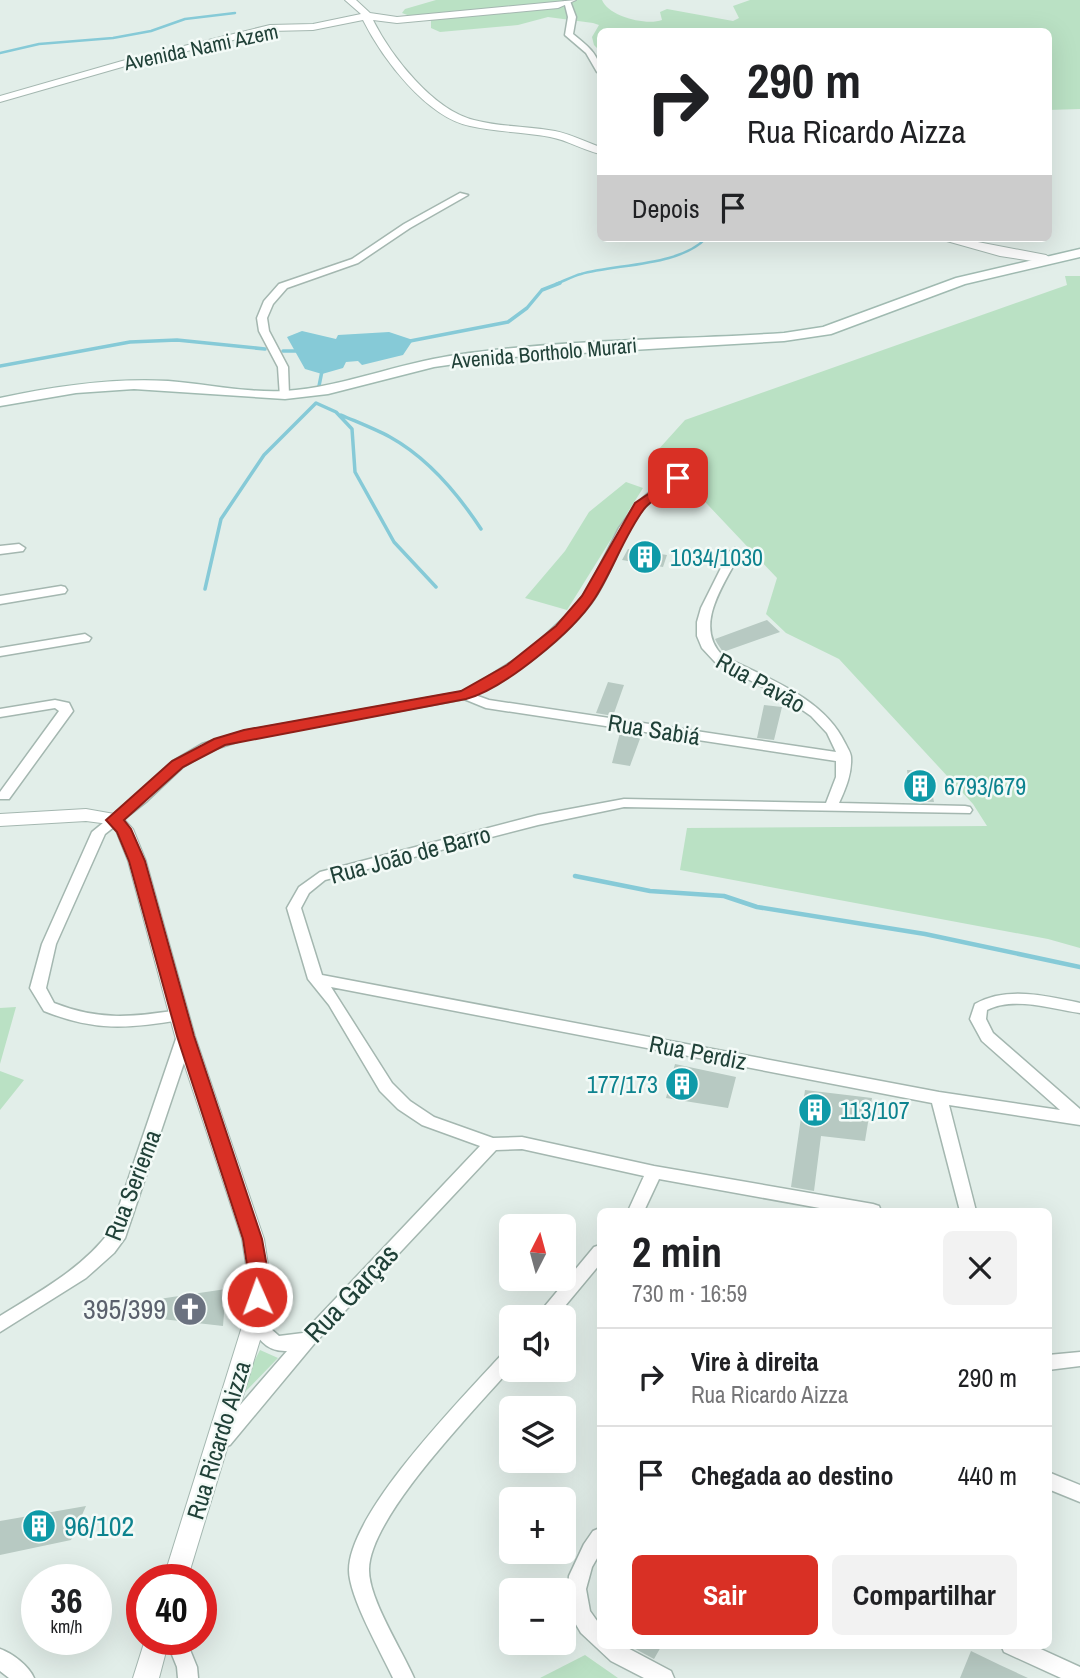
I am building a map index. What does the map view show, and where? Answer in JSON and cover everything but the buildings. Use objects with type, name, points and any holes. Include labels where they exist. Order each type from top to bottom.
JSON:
[{"type":"main road","name":"Avenida Bortholo Murari","points":[[0,402],[81,388],[128,384],[284,395],[318,391],[452,360],[522,351],[748,340],[826,331],[961,281],[1080,253]]},
{"type":"street","points":[[350,0],[367,16],[377,37],[412,85],[444,111],[470,123],[555,134],[597,150]]},
{"type":"street","points":[[569,2],[572,17],[569,35],[589,52],[597,65]]},
{"type":"street","name":"Avenida Nami Azem","points":[[0,99],[126,63],[260,30],[313,27],[367,16],[391,20],[417,19],[569,2]]},
{"type":"street","points":[[284,395],[283,366],[264,331],[262,318],[268,303],[282,286],[355,261],[407,226],[463,195]]},
{"type":"street","points":[[958,242],[1046,259]]},
{"type":"street","points":[[0,820],[107,818],[142,798],[178,764],[219,742],[244,735],[466,695],[512,668],[561,629],[588,598],[640,506],[678,478]]},
{"type":"street","points":[[0,550],[19,548]]},
{"type":"street","name":"Rua Pavão","points":[[735,552],[703,617],[704,643],[709,652],[719,659],[796,700],[823,718],[839,739],[845,758]]},
{"type":"street","points":[[0,600],[61,590]]},
{"type":"street","points":[[0,652],[85,638]]},
{"type":"street","name":"Rua Sabiá","points":[[466,695],[486,704],[845,758]]},
{"type":"street","points":[[0,713],[55,704],[64,706],[66,711],[4,796]]},
{"type":"street","points":[[845,758],[840,788],[831,806],[965,810]]},
{"type":"street","name":"Rua João de Barro","points":[[831,806],[624,803],[538,820],[320,877],[304,890],[294,908],[316,979],[334,1001],[386,1087],[404,1105],[428,1121],[492,1144],[522,1143],[654,1172],[856,1208]]},
{"type":"street","points":[[107,818],[89,849],[49,944],[38,988],[48,1007],[83,1021],[127,1024],[179,1015]]},
{"type":"street","name":"Rua Ricardo Aizza","points":[[107,818],[124,829],[137,861],[185,1036],[253,1239],[259,1278],[256,1317],[180,1564]]},
{"type":"street","name":"Rua Perdiz","points":[[316,979],[939,1098],[1080,1119]]},
{"type":"street","points":[[1080,1008],[1011,998],[995,999],[982,1005],[977,1014],[979,1026],[987,1037],[1080,1119]]},
{"type":"street","name":"Rua Seriema","points":[[0,1325],[83,1270],[107,1250],[119,1233],[185,1036]]},
{"type":"street","points":[[939,1098],[967,1208]]},
{"type":"street","name":"Rua Garças","points":[[215,1448],[308,1339],[492,1144]]},
{"type":"street","points":[[637,1208],[654,1172]]},
{"type":"street","points":[[555,1305],[597,1256]]},
{"type":"street","points":[[256,1317],[263,1335],[271,1343],[286,1345],[308,1339]]},
{"type":"street","points":[[1052,1362],[1080,1359]]},
{"type":"street","points":[[404,1678],[383,1634],[359,1568],[368,1532],[399,1486],[499,1370]]},
{"type":"street","points":[[1052,1482],[1080,1494]]},
{"type":"street","points":[[597,1542],[581,1571],[576,1590],[576,1607],[589,1629],[597,1636]]},
{"type":"street","points":[[612,1649],[664,1678]]},
{"type":"street","points":[[1020,1649],[1080,1677]]},
{"type":"street","points":[[146,1678],[153,1655]]},
{"type":"street","points":[[182,1655],[188,1678]]},
{"type":"street","points":[[0,1658],[24,1678]]},
{"type":"green space","points":[[436,0],[602,0],[612,11],[638,21],[662,20],[660,12],[667,9],[733,21],[739,18],[733,6],[750,0],[1080,0],[1080,109],[1052,110],[1052,28],[597,28],[599,25],[593,23],[548,17],[518,25],[440,32],[431,28],[431,14],[410,16],[402,13],[405,9]]},
{"type":"green space","points":[[597,28],[597,48],[594,45],[592,37]]},
{"type":"green space","points":[[1065,276],[1080,276],[1080,948],[1048,939],[680,870],[687,828],[987,826],[973,804],[839,659],[786,633],[766,614],[777,578],[657,451],[685,420],[1067,285]]},
{"type":"green space","points":[[626,482],[643,488],[567,610],[525,598],[565,551],[589,512]]},
{"type":"green space","points":[[16,1007],[0,1064],[0,1008]]},
{"type":"green space","points":[[0,1071],[24,1080],[0,1110]]},
{"type":"green space","points":[[260,1350],[278,1358],[245,1392],[242,1385]]},
{"type":"green space","points":[[585,1655],[618,1678],[540,1678]]},
{"type":"water","points":[[302,331],[336,339],[338,335],[389,332],[413,340],[403,355],[362,365],[358,361],[346,362],[343,368],[322,374],[305,369],[287,337]]},
{"type":"waterway","points":[[0,53],[39,44],[113,38],[151,31],[185,19],[235,13]]},
{"type":"waterway","points":[[556,284],[581,274],[665,259],[681,254],[701,242]]},
{"type":"waterway","points":[[410,341],[508,322],[527,308],[542,290],[560,283]]},
{"type":"waterway","points":[[0,366],[130,342],[177,340],[265,349]]},
{"type":"waterway","points":[[283,351],[297,351]]},
{"type":"waterway","points":[[319,386],[322,371]]},
{"type":"waterway","points":[[205,589],[221,519],[264,455],[316,403],[336,412],[352,429],[355,472],[394,542],[436,587]]},
{"type":"waterway","points":[[341,415],[390,437],[417,455],[452,490],[481,529]]},
{"type":"waterway","points":[[575,876],[650,891],[724,896],[757,907],[925,934],[1080,967]]},
{"type":"place","name":"1034/1030","points":[[645,557]]},
{"type":"place","name":"6793/679","points":[[920,786]]},
{"type":"place","name":"177/173","points":[[682,1084]]},
{"type":"place","name":"113/107","points":[[815,1110]]},
{"type":"place","name":"395/399","points":[[190,1309]]},
{"type":"place","name":"96/102","points":[[39,1526]]},
{"type":"route","points":[[257,1297],[259,1278],[253,1239],[185,1036],[137,861],[124,829],[114,820],[178,764],[219,742],[233,737],[466,695],[486,685],[543,645],[576,613],[588,598],[640,506],[678,478]]}]
